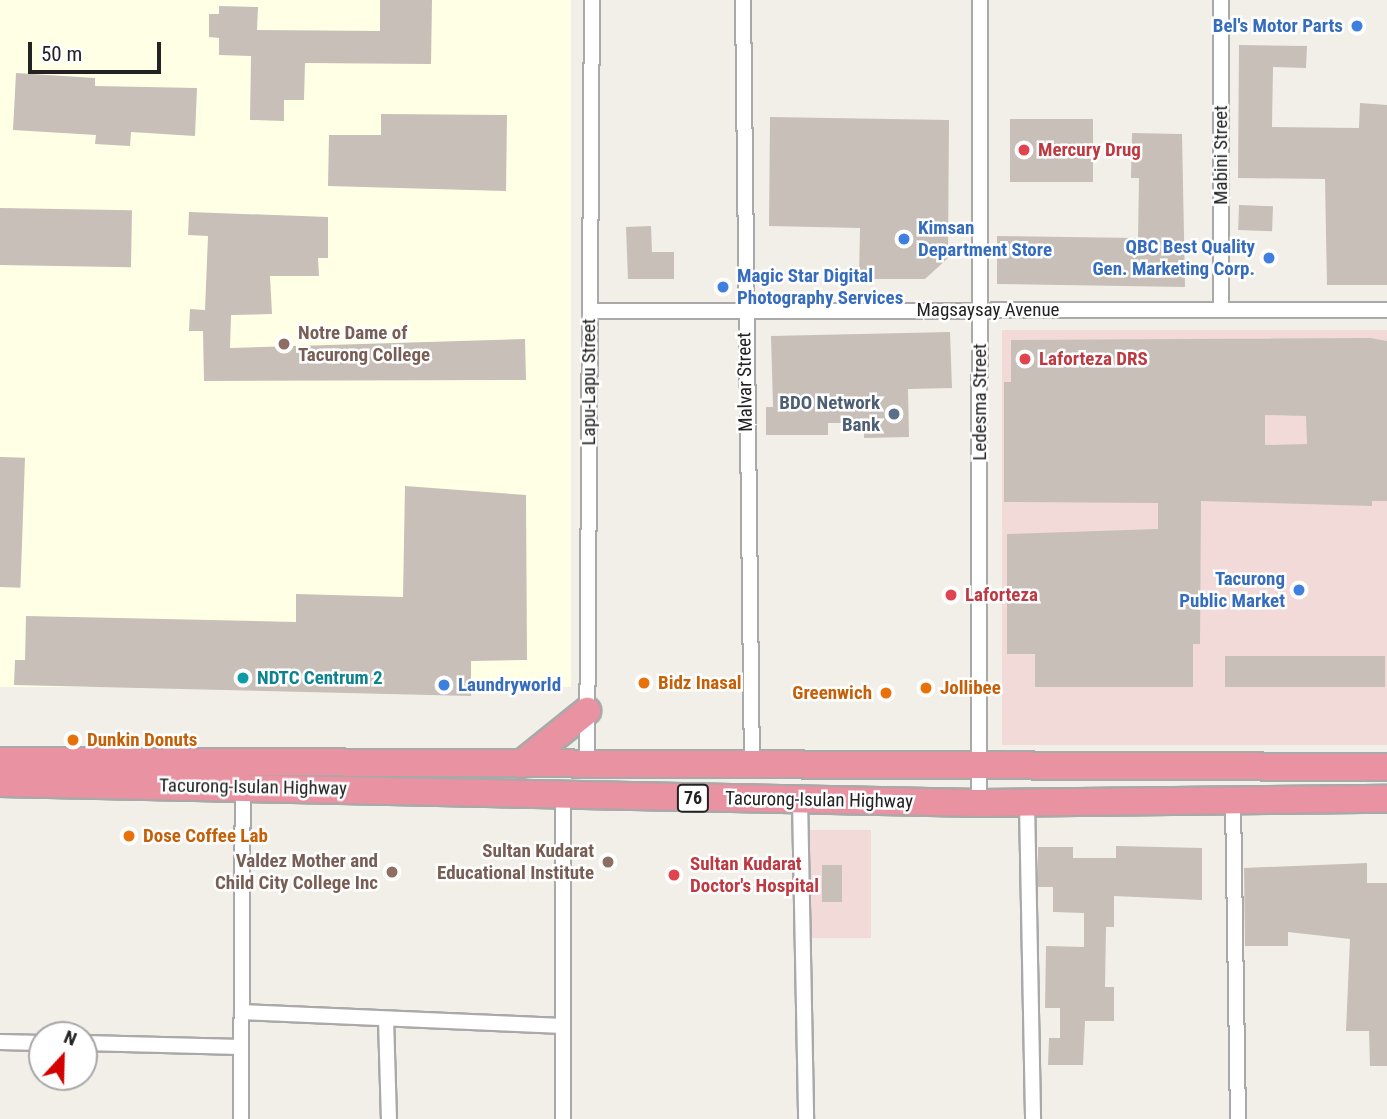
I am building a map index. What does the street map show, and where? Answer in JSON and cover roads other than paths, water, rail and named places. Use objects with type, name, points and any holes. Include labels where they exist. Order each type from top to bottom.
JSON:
[{"type":"highway","points":[[522,764],[587,712]]},
{"type":"highway","name":"Tacurong-Isulan Highway","points":[[0,761],[1387,767]]},
{"type":"highway","name":"Tacurong-Isulan Highway","points":[[0,783],[979,803],[1387,799]]},
{"type":"street","name":"Lapu-Lapu Street","points":[[587,764],[592,0]]},
{"type":"street","name":"Malvar Street","points":[[743,0],[743,311],[752,765]]},
{"type":"street","name":"Ledesma Street","points":[[979,803],[980,0]]},
{"type":"street","name":"Mabini Street","points":[[1220,310],[1221,0]]},
{"type":"street","name":"Magsaysay Avenue","points":[[590,311],[1387,310]]},
{"type":"street","points":[[241,1119],[243,786]]},
{"type":"street","points":[[563,1119],[564,795]]},
{"type":"street","points":[[800,799],[806,1119]]},
{"type":"street","points":[[1233,801],[1238,1119]]},
{"type":"street","points":[[1027,803],[1033,1119]]},
{"type":"street","points":[[242,1012],[562,1026]]},
{"type":"street","points":[[386,1019],[389,1119]]},
{"type":"street","points":[[0,1042],[28,1043]]},
{"type":"street","points":[[98,1043],[241,1047]]},
{"type":"place","name":"Bel's Motor Parts","points":[[1357,26]]},
{"type":"place","name":"Mercury Drug","points":[[1024,150]]},
{"type":"place","name":"Kimsan Department Store","points":[[904,239]]},
{"type":"place","name":"QBC Best Quality Gen. Marketing Corp.","points":[[1269,258]]},
{"type":"place","name":"Magic Star Digital Photography Services","points":[[723,287]]},
{"type":"place","name":"Notre Dame of Tacurong College","points":[[284,344]]},
{"type":"place","name":"Laforteza DRS","points":[[1025,359]]},
{"type":"place","name":"BDO Network Bank","points":[[894,414]]},
{"type":"place","name":"Tacurong Public Market","points":[[1299,590]]},
{"type":"place","name":"Laforteza","points":[[951,595]]},
{"type":"place","name":"NDTC Centrum 2","points":[[243,678]]},
{"type":"place","name":"Bidz Inasal","points":[[644,683]]},
{"type":"place","name":"Laundryworld","points":[[444,685]]},
{"type":"place","name":"Jollibee","points":[[926,688]]},
{"type":"place","name":"Greenwich","points":[[886,693]]},
{"type":"place","name":"Dunkin Donuts","points":[[73,740]]},
{"type":"place","name":"Dose Coffee Lab","points":[[129,836]]},
{"type":"place","name":"Sultan Kudarat Educational Institute","points":[[608,862]]},
{"type":"place","name":"Valdez Mother and Child City College Inc","points":[[392,872]]},
{"type":"place","name":"Sultan Kudarat Doctor's Hospital","points":[[674,875]]}]
